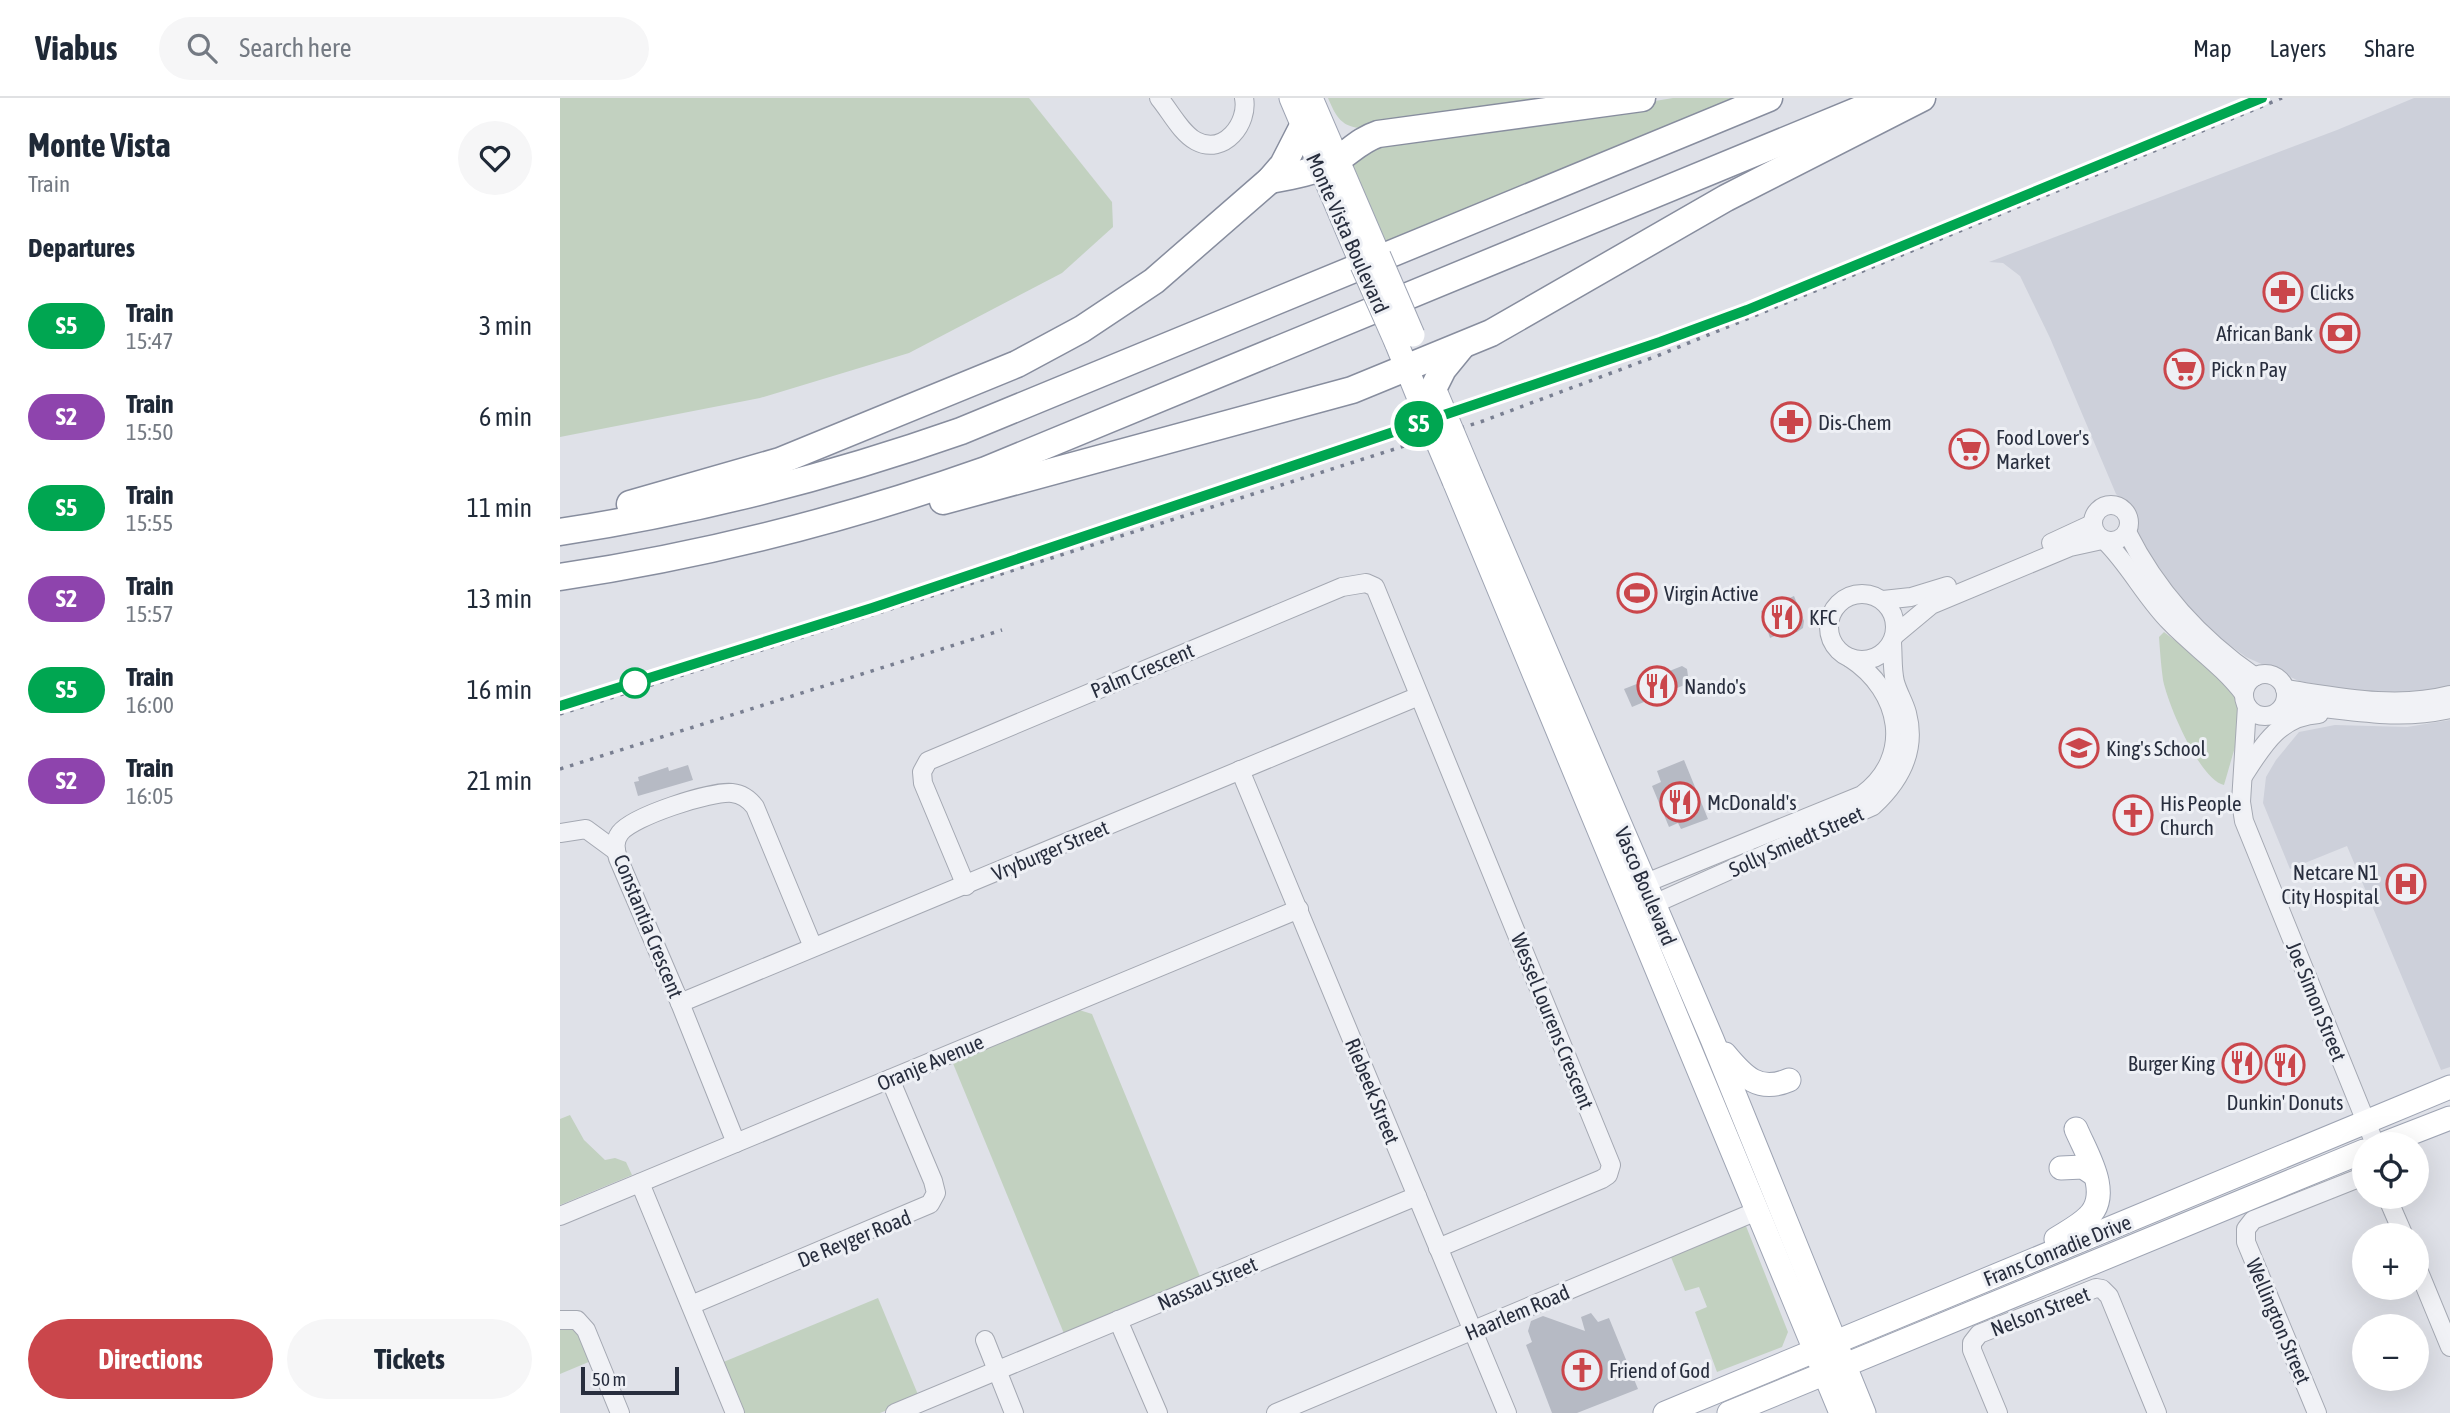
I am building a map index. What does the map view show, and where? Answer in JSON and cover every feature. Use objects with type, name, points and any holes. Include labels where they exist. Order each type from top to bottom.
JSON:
[{"type":"highway","points":[[1270,180],[1329,164],[1358,143],[1378,134],[1642,98]]},
{"type":"highway","points":[[560,532],[736,498],[861,464],[961,431],[1769,98]]},
{"type":"highway","points":[[708,552],[863,511],[1008,462],[1888,98]]},
{"type":"highway","points":[[560,577],[817,537],[1352,390],[1491,333],[1726,198],[1922,98]]},
{"type":"highway","points":[[560,520],[680,491],[780,461],[1017,364],[1082,329],[1154,281],[1270,180],[1283,165],[1303,126]]},
{"type":"highway","points":[[1431,394],[1443,369],[1463,346]]},
{"type":"main road","name":"Monte Vista Boulevard","points":[[1291,98],[1303,126],[1329,164]]},
{"type":"main road","name":"Monte Vista Boulevard","points":[[1311,98],[1329,164],[1415,364]]},
{"type":"main road","name":"Vasco Boulevard","points":[[1415,364],[1431,394],[1462,479],[1640,898],[1757,1211],[1835,1369],[1864,1413]]},
{"type":"main road","name":"Vasco Boulevard","points":[[1640,898],[1712,1038],[1825,1346]]},
{"type":"main road","points":[[1712,1038],[1751,1081],[1769,1086],[1789,1080]]},
{"type":"main road","name":"Frans Conradie Drive","points":[[1665,1413],[2450,1087]]},
{"type":"main road","points":[[2414,1132],[2450,1118]]},
{"type":"main road","points":[[2012,1268],[2089,1217],[2096,1207],[2099,1192],[2095,1175],[2076,1129]]},
{"type":"main road","name":"Frans Conradie Drive","points":[[1729,1413],[2352,1156]]},
{"type":"main road","points":[[2061,1168],[2083,1167],[2095,1175]]},
{"type":"main road","name":"Vasco Boulevard","points":[[1835,1369],[1841,1413]]},
{"type":"street","points":[[1159,98],[1187,133],[1197,142],[1206,144],[1223,141],[1239,127],[1244,118],[1244,98]]},
{"type":"street","points":[[2255,677],[2213,645],[2179,612],[2139,556],[2127,533],[2128,518],[2117,506],[2099,508],[2092,524],[2095,534],[2127,563],[2168,621],[2230,675],[2257,715],[2280,704],[2352,699],[2423,700],[2450,695]]},
{"type":"street","points":[[2092,524],[1928,593],[1882,600],[1867,594],[1846,598],[1832,613],[1830,636],[1838,650],[1850,658],[1869,660],[1878,657],[1893,639],[1931,605],[2070,547],[2118,540],[2127,533]]},
{"type":"street","name":"Palm Crescent","points":[[966,886],[923,783],[925,766],[937,755],[1355,583],[1370,584],[1379,595],[1419,696]]},
{"type":"street","points":[[1882,600],[1894,616],[1893,639]]},
{"type":"street","name":"Solly Smiedt Street","points":[[1640,898],[1873,806],[1888,792],[1901,774],[1910,738],[1907,712],[1895,681],[1893,639]]},
{"type":"street","name":"Solly Smiedt Street","points":[[1640,898],[1862,795],[1876,785],[1886,773],[1894,756],[1897,737],[1893,717],[1879,685],[1866,669],[1850,658]]},
{"type":"street","points":[[2245,700],[2247,684],[2255,677],[2273,676],[2280,704]]},
{"type":"street","name":"Vryburger Street","points":[[680,1003],[1419,696]]},
{"type":"street","name":"Wessel Lourens Crescent","points":[[1419,696],[1611,1165],[1608,1175],[1602,1180],[1438,1248]]},
{"type":"street","name":"Joe Simon Street","points":[[2245,700],[2241,802],[2250,839],[2370,1132]]},
{"type":"street","points":[[2280,704],[2395,717],[2450,709]]},
{"type":"street","name":"Joe Simon Street","points":[[2242,778],[2255,741],[2280,704]]},
{"type":"street","points":[[2242,778],[2267,740],[2286,723],[2314,714],[2351,713]]},
{"type":"street","name":"Riebeek Street","points":[[1240,770],[1507,1413]]},
{"type":"street","name":"Constantia Crescent","points":[[736,1143],[616,851],[618,835],[633,821],[716,794],[735,793],[744,796],[755,807],[813,947]]},
{"type":"street","points":[[560,833],[586,829],[616,851]]},
{"type":"street","name":"Oranje Avenue","points":[[560,1216],[1299,909]]},
{"type":"street","name":"De Reyger Road","points":[[691,1305],[930,1204],[936,1194],[935,1188],[890,1079]]},
{"type":"street","name":"Wellington Street","points":[[2317,1413],[2246,1242],[2246,1229],[2253,1220],[2352,1181]]},
{"type":"street","points":[[640,1183],[735,1413]]},
{"type":"street","name":"Nassau Street","points":[[895,1413],[1417,1196]]},
{"type":"street","name":"Haarlem Road","points":[[1276,1413],[1309,1407],[1474,1331],[1757,1211]]},
{"type":"street","name":"Nelson Street","points":[[1998,1413],[1972,1350],[1972,1343],[1979,1334],[2089,1289],[2102,1289],[2109,1296],[2157,1413]]},
{"type":"street","points":[[2429,1296],[2450,1347]]},
{"type":"street","points":[[560,1320],[577,1321],[586,1330],[620,1413]]},
{"type":"street","points":[[1118,1320],[1157,1413]]},
{"type":"street","points":[[985,1340],[1014,1413]]},
{"type":"shaded area","points":[[2414,98],[2450,98],[2450,688],[2380,696],[2299,681],[2246,657],[2197,621],[2151,560],[2116,494],[2050,338],[2020,276],[2003,263],[1989,262],[2337,130]]},
{"type":"shaded area","name":"Netcare N1 City Hospital","points":[[2450,720],[2450,1067],[2441,1070],[2347,846],[2290,869],[2263,803],[2266,777],[2299,732],[2335,725],[2407,727]]},
{"type":"green space","points":[[560,98],[1029,98],[1112,202],[1113,227],[1062,273],[909,353],[760,398],[560,437]]},
{"type":"green space","points":[[1328,98],[1590,98],[1359,128],[1343,122]]},
{"type":"green space","points":[[1673,98],[1737,98],[1385,243],[1351,160],[1354,151]]},
{"type":"green space","points":[[2164,632],[2220,675],[2237,698],[2240,710],[2237,740],[2224,785],[2205,770],[2195,756],[2171,706],[2161,664],[2159,637]]},
{"type":"green space","points":[[1076,1009],[1092,1014],[1201,1279],[1065,1336],[952,1061]]},
{"type":"green space","points":[[570,1115],[584,1140],[605,1160],[615,1158],[626,1162],[632,1175],[560,1205],[560,1119]]},
{"type":"green space","points":[[1744,1221],[1788,1332],[1782,1347],[1717,1372],[1695,1312],[1707,1307],[1699,1287],[1685,1291],[1668,1250]]},
{"type":"green space","points":[[878,1298],[919,1397],[880,1413],[742,1413],[721,1363]]},
{"type":"green space","points":[[572,1327],[578,1332],[591,1361],[560,1374],[560,1328]]},
{"type":"building","name":"KFC","points":[[1794,596],[1804,621],[1803,628],[1770,638],[1761,611]]},
{"type":"building","name":"Nando's","points":[[1682,666],[1687,669],[1689,683],[1632,707],[1624,689]]},
{"type":"building","name":"McDonald's","points":[[1684,760],[1708,819],[1681,829],[1678,823],[1669,827],[1652,786],[1661,782],[1657,771]]},
{"type":"building","points":[[688,765],[693,780],[638,796],[634,782],[639,781],[638,777],[668,767],[669,771]]},
{"type":"building","name":"Friend of God","points":[[1591,1313],[1598,1322],[1609,1318],[1638,1389],[1577,1413],[1552,1413],[1526,1345],[1532,1342],[1528,1331],[1531,1321],[1543,1316],[1585,1331],[1581,1317]]},
{"type":"railway","points":[[560,714],[1483,421],[1662,354],[2282,98]]},
{"type":"railway","points":[[989,569],[1714,322]]},
{"type":"railway","points":[[560,769],[1002,630]]},
{"type":"train","name":"S5","points":[[560,706],[872,608],[1660,342],[1747,310],[2262,98]]},
{"type":"place","name":"Clicks","points":[[2283,292]]},
{"type":"place","name":"African Bank","points":[[2340,333]]},
{"type":"place","name":"Pick n Pay","points":[[2184,369]]},
{"type":"place","name":"Dis-Chem","points":[[1791,422]]},
{"type":"place","name":"Food Lover's Market","points":[[1969,449]]},
{"type":"place","name":"Virgin Active","points":[[1637,593]]},
{"type":"place","name":"KFC","points":[[1782,617]]},
{"type":"place","name":"Nando's","points":[[1657,686]]},
{"type":"place","name":"King's School","points":[[2079,748]]},
{"type":"place","name":"McDonald's","points":[[1680,802]]},
{"type":"place","name":"His People Church","points":[[2133,815]]},
{"type":"place","name":"Netcare N1 City Hospital","points":[[2406,884]]},
{"type":"place","name":"Burger King","points":[[2242,1063]]},
{"type":"place","name":"Dunkin' Donuts","points":[[2285,1065]]},
{"type":"place","name":"Friend of God","points":[[1582,1370]]}]
